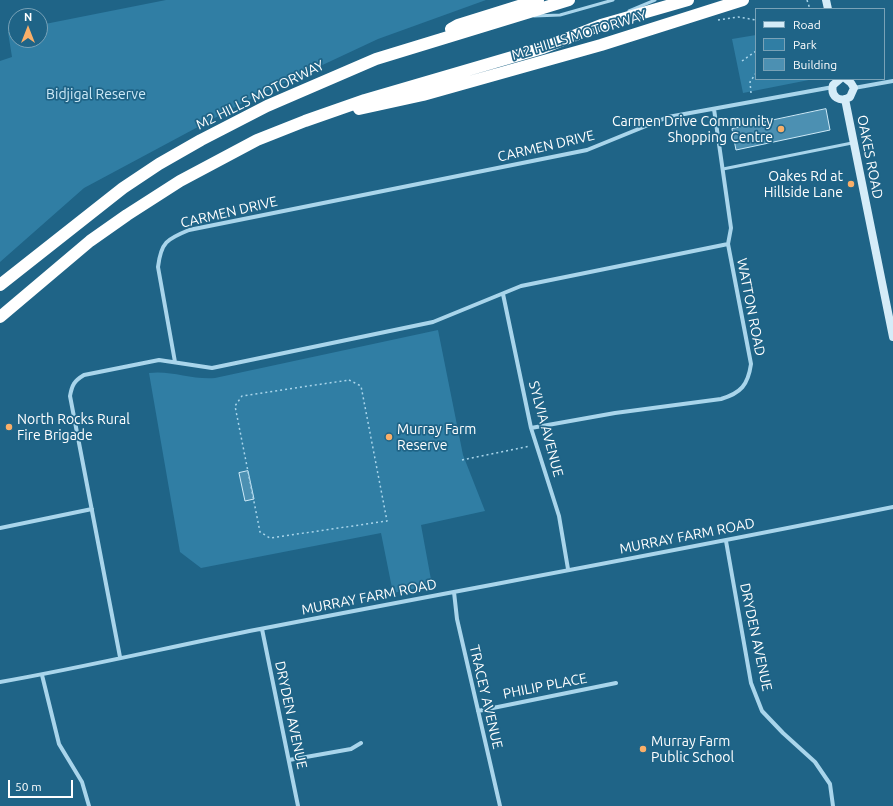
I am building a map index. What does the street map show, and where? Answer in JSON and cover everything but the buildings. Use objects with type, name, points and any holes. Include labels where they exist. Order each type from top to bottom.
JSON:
[{"type":"highway","points":[[424,44],[458,25],[538,0]]},
{"type":"highway","name":"M2 HILLS MOTORWAY","points":[[0,285],[123,188],[159,164],[201,140],[267,106],[376,59],[569,0]]},
{"type":"highway","name":"M2 HILLS MOTORWAY","points":[[0,317],[90,241],[180,181],[250,144],[305,121],[409,86],[543,48],[600,25],[688,0]]},
{"type":"highway","name":"M2 HILLS MOTORWAY","points":[[305,121],[423,95],[601,45],[743,0]]},
{"type":"main road","points":[[838,80],[835,82],[833,87],[834,95],[840,99],[845,99],[852,95],[854,88],[852,83],[848,80]]},
{"type":"main road","name":"OAKES ROAD","points":[[845,99],[893,337]]},
{"type":"street","points":[[854,88],[893,81]]},
{"type":"street","name":"CARMEN DRIVE","points":[[175,362],[158,267],[160,254],[164,243],[189,230],[587,150],[668,117],[833,87]]},
{"type":"street","name":"WATTON ROAD","points":[[531,428],[615,412],[721,399],[740,392],[750,374],[751,364],[728,244],[731,228],[714,109]]},
{"type":"street","points":[[120,657],[70,396],[72,385],[76,380],[84,376],[160,360],[212,368],[433,322],[521,286],[728,244]]},
{"type":"street","name":"SYLVIA AVENUE","points":[[504,294],[531,428],[559,516],[568,569]]},
{"type":"street","name":"MURRAY FARM ROAD","points":[[0,682],[42,675],[120,657],[568,569],[726,541],[893,507]]},
{"type":"street","points":[[0,528],[92,509]]},
{"type":"street","name":"DRYDEN AVENUE","points":[[726,541],[751,683],[762,711],[815,762],[830,784],[833,806]]},
{"type":"street","name":"TRACEY AVENUE","points":[[454,592],[457,619],[500,806]]},
{"type":"street","name":"DRYDEN AVENUE","points":[[262,629],[298,806]]},
{"type":"street","points":[[42,675],[59,744],[82,782],[89,806]]},
{"type":"street","name":"PHILIP PLACE","points":[[478,711],[616,683]]},
{"type":"street","points":[[289,760],[351,749],[362,743]]},
{"type":"lane","points":[[518,16],[560,15],[613,0]]},
{"type":"lane","points":[[627,12],[655,0]]},
{"type":"lane","points":[[543,48],[620,15]]},
{"type":"lane","points":[[722,169],[854,143]]},
{"type":"path","points":[[717,20],[738,17],[755,20]]},
{"type":"path","points":[[742,61],[755,52]]},
{"type":"path","points":[[751,93],[750,82],[755,74]]},
{"type":"path","points":[[349,380],[361,386],[387,521],[270,538],[260,532],[235,406],[242,396],[349,380]]},
{"type":"path","points":[[462,460],[536,445]]},
{"type":"green space","name":"Bidjigal Reserve","points":[[166,0],[486,0],[378,39],[252,98],[84,188],[0,262],[0,61],[12,57],[11,48],[48,48],[48,23]]},
{"type":"green space","points":[[755,35],[755,80],[809,80],[743,93],[732,39]]},
{"type":"green space","points":[[438,330],[463,455],[485,511],[421,525],[432,585],[393,593],[381,533],[201,568],[180,552],[149,373],[157,372],[198,378],[215,378]]},
{"type":"place","name":"Carmen Drive Community Shopping Centre","points":[[781,129]]},
{"type":"place","name":"Oakes Rd at Hillside Lane","points":[[851,184]]},
{"type":"place","name":"North Rocks Rural Fire Brigade","points":[[9,427]]},
{"type":"place","name":"Murray Farm Reserve","points":[[389,437]]},
{"type":"place","name":"Murray Farm Public School","points":[[643,749]]}]
